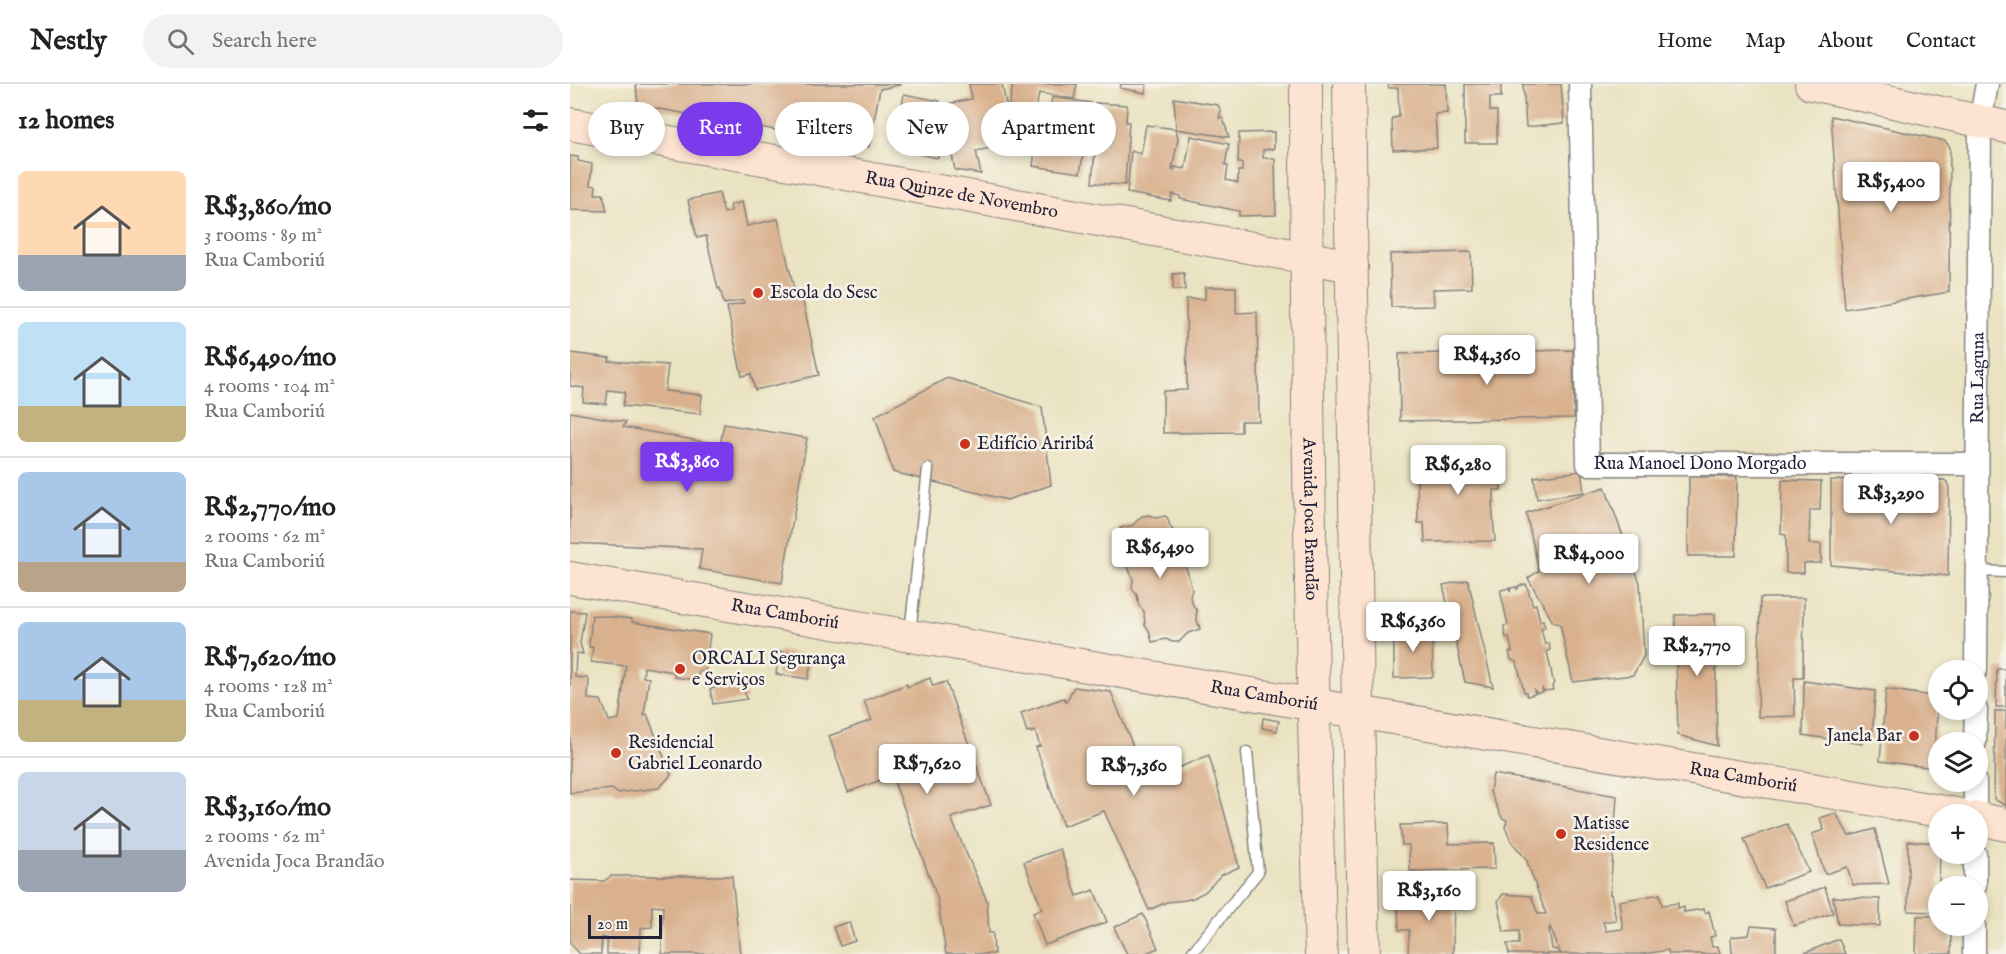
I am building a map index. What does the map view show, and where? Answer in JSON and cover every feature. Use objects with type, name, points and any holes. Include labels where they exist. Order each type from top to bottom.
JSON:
[{"type":"street","name":"Avenida Joca Brandão","points":[[1306,84],[1306,258],[1313,705],[1321,954]]},
{"type":"street","points":[[1349,84],[1358,712],[1364,954]]},
{"type":"street","name":"Rua Manoel Dono Morgado","points":[[1580,84],[1587,464],[1977,464]]},
{"type":"street","points":[[1811,84],[1993,125]]},
{"type":"street","name":"Rua Laguna","points":[[1976,660],[1977,464],[1993,125],[1987,84]]},
{"type":"street","name":"Rua Quinze de Novembro","points":[[570,124],[1352,266]]},
{"type":"street","name":"Rua Camboriú","points":[[570,578],[1928,809]]},
{"type":"street","points":[[1988,820],[2006,825]]},
{"type":"street","points":[[1974,936],[1974,954]]},
{"type":"lane","points":[[910,636],[928,469]]},
{"type":"lane","points":[[1977,571],[2006,572]]},
{"type":"lane","points":[[1191,954],[1258,872],[1247,752]]},
{"type":"building","points":[[636,84],[900,84],[880,89],[874,121],[874,102],[775,102],[775,130],[763,128],[763,102],[677,102],[677,112],[665,110],[665,102],[638,102]]},
{"type":"building","points":[[969,84],[1002,84],[1006,102],[981,102],[981,150],[976,151],[981,174],[955,170],[952,156],[969,156],[969,102],[957,102],[972,99]]},
{"type":"building","points":[[1013,84],[1077,84],[1074,99],[1039,93],[1037,102],[1010,102]]},
{"type":"building","points":[[1121,84],[1147,84],[1145,93],[1120,88]]},
{"type":"building","points":[[1388,84],[1446,84],[1447,113],[1435,114],[1437,148],[1393,150],[1392,118],[1399,117],[1398,88],[1389,88]]},
{"type":"building","points":[[1465,84],[1501,84],[1501,97],[1490,97],[1490,111],[1497,111],[1497,143],[1465,143]]},
{"type":"building","points":[[1523,84],[1561,84],[1564,123],[1526,127]]},
{"type":"building","points":[[904,94],[940,101],[940,102],[902,102]]},
{"type":"building","points":[[1052,97],[1084,102],[1051,102]]},
{"type":"building","points":[[1174,98],[1218,105],[1221,111],[1219,118],[1223,118],[1229,137],[1176,129]]},
{"type":"building","points":[[1116,104],[1127,105],[1126,122],[1129,122],[1125,185],[1092,183],[1095,156],[1116,156]]},
{"type":"building","points":[[1831,116],[1945,141],[1950,147],[1949,292],[1845,309]]},
{"type":"building","points":[[1146,125],[1176,129],[1178,139],[1172,169],[1174,170],[1174,167],[1185,169],[1191,136],[1229,144],[1225,165],[1228,166],[1226,180],[1238,183],[1238,171],[1242,171],[1242,163],[1238,163],[1239,133],[1274,132],[1274,149],[1263,150],[1263,158],[1275,158],[1276,215],[1239,216],[1239,211],[1180,199],[1180,196],[1172,194],[1171,201],[1127,193],[1131,151],[1141,154]]},
{"type":"building","points":[[570,156],[578,157],[578,161],[592,164],[590,185],[596,186],[595,194],[603,194],[607,211],[570,210]]},
{"type":"building","points":[[1034,156],[1083,156],[1080,173],[1033,166]]},
{"type":"building","name":"Escola do Sesc","points":[[719,193],[724,213],[731,211],[730,205],[742,202],[747,226],[778,219],[796,298],[802,297],[819,375],[755,390],[751,374],[742,376],[727,307],[744,303],[743,300],[724,304],[720,288],[718,289],[706,236],[697,238],[688,200]]},
{"type":"building","points":[[1471,252],[1472,288],[1433,289],[1434,306],[1391,307],[1390,254]]},
{"type":"building","points":[[1184,273],[1185,290],[1173,290],[1173,274]]},
{"type":"building","points":[[1205,287],[1236,287],[1236,313],[1257,312],[1259,421],[1241,421],[1241,432],[1163,433],[1163,391],[1187,390],[1186,299],[1205,299]]},
{"type":"building","points":[[1573,350],[1574,418],[1400,421],[1399,354]]},
{"type":"building","points":[[570,353],[610,358],[609,361],[668,365],[665,391],[702,395],[700,414],[623,406],[625,392],[608,390],[606,404],[583,402],[584,388],[570,386]]},
{"type":"building","name":"Edifício Ariribá","points":[[947,378],[1042,407],[1051,485],[1007,500],[893,472],[875,416]]},
{"type":"building","points":[[570,412],[626,422],[623,427],[720,445],[724,424],[807,438],[782,583],[699,569],[702,549],[570,543]]},
{"type":"building","points":[[1500,453],[1501,490],[1494,490],[1494,502],[1492,502],[1495,541],[1425,542],[1424,523],[1418,523],[1417,473],[1424,473],[1423,454]]},
{"type":"building","points":[[1581,471],[1584,492],[1537,499],[1534,477]]},
{"type":"building","points":[[1689,477],[1737,477],[1736,556],[1688,556]]},
{"type":"building","points":[[1782,480],[1821,481],[1820,510],[1810,510],[1809,544],[1821,544],[1821,563],[1804,563],[1804,573],[1786,573],[1786,535],[1781,534]]},
{"type":"building","points":[[1831,480],[1944,480],[1947,482],[1949,488],[1948,576],[1831,565]]},
{"type":"building","points":[[1605,487],[1640,583],[1644,656],[1633,675],[1573,682],[1560,624],[1553,622],[1528,578],[1539,571],[1526,513]]},
{"type":"building","points":[[1149,515],[1156,518],[1167,517],[1174,532],[1175,546],[1181,552],[1187,570],[1192,590],[1190,597],[1197,611],[1196,617],[1200,629],[1188,633],[1179,642],[1166,639],[1152,642],[1149,630],[1145,626],[1144,611],[1139,606],[1137,595],[1132,588],[1133,579],[1128,567],[1129,560],[1122,545],[1124,541],[1120,528],[1133,525],[1142,516]]},
{"type":"building","points":[[1468,580],[1493,687],[1465,682],[1443,585]]},
{"type":"building","points":[[1526,584],[1533,605],[1536,604],[1540,621],[1543,620],[1545,628],[1541,629],[1545,644],[1549,643],[1550,650],[1547,651],[1554,685],[1553,690],[1544,691],[1542,688],[1543,692],[1537,693],[1534,690],[1535,694],[1527,696],[1517,662],[1511,660],[1509,638],[1506,638],[1504,630],[1504,626],[1508,625],[1501,594],[1501,590],[1509,588],[1510,592],[1511,588],[1517,587],[1517,590],[1519,586]]},
{"type":"building","points":[[1760,598],[1804,598],[1803,678],[1794,678],[1795,716],[1758,717]]},
{"type":"building","points":[[570,611],[585,612],[580,643],[583,654],[576,653],[575,677],[587,678],[589,681],[588,699],[601,700],[609,721],[619,719],[626,666],[591,662],[593,647],[589,647],[592,615],[632,619],[632,622],[710,634],[705,672],[699,671],[697,680],[674,677],[674,672],[644,667],[643,677],[649,678],[644,715],[647,714],[671,775],[659,788],[617,793],[612,789],[570,793]]},
{"type":"building","points":[[1715,614],[1717,746],[1678,735],[1675,615]]},
{"type":"building","points":[[1432,628],[1433,677],[1394,678],[1394,629]]},
{"type":"building","points":[[779,651],[812,657],[808,679],[776,674]]},
{"type":"building","points":[[1997,669],[2006,669],[2006,707],[1996,707]]},
{"type":"building","points":[[930,678],[933,686],[946,682],[991,805],[951,818],[987,901],[989,933],[993,933],[994,954],[946,954],[937,897],[892,776],[848,792],[829,736],[872,720],[864,701],[907,684],[907,687]]},
{"type":"building","points":[[1804,681],[1875,691],[1872,740],[1863,739],[1862,744],[1803,735]]},
{"type":"building","points":[[741,682],[747,699],[713,704],[710,689]]},
{"type":"building","points":[[1074,687],[1111,692],[1147,781],[1209,755],[1239,867],[1221,875],[1205,892],[1193,898],[1167,902],[1149,910],[1104,811],[1063,826],[1036,747],[1040,746],[1035,731],[1027,732],[1021,713],[1064,698],[1066,702]]},
{"type":"building","points":[[1886,689],[1928,695],[1928,720],[1937,720],[1936,732],[1928,732],[1928,767],[1880,761]]},
{"type":"building","points":[[1995,711],[2006,711],[2006,806],[1994,799]]},
{"type":"building","points":[[1263,718],[1279,721],[1277,731],[1262,728]]},
{"type":"building","points":[[1493,774],[1617,796],[1610,894],[1616,920],[1603,922],[1606,931],[1623,929],[1619,901],[1660,894],[1662,905],[1678,903],[1678,908],[1684,907],[1684,912],[1703,909],[1706,913],[1709,911],[1715,936],[1710,937],[1712,947],[1718,946],[1720,954],[1669,954],[1668,950],[1644,954],[1561,954],[1559,950],[1560,954],[1509,954],[1507,944],[1519,944],[1519,931],[1504,932],[1498,901],[1503,894],[1531,896],[1538,914],[1546,914],[1526,859],[1512,842],[1505,827],[1507,820],[1502,818],[1490,792]],"holes":[[[1550,927],[1559,950],[1552,949],[1549,929]]]},
{"type":"building","points":[[1836,813],[1849,836],[1875,829],[1889,884],[1853,885],[1847,867],[1825,874],[1812,834],[1824,830],[1820,818]]},
{"type":"building","points":[[1448,824],[1449,844],[1494,843],[1495,869],[1410,871],[1409,845],[1402,845],[1400,825]]},
{"type":"building","points":[[1787,824],[1809,872],[1765,888],[1744,839]]},
{"type":"building","points":[[1908,841],[1928,842],[1928,864],[1940,864],[1939,876],[1928,876],[1928,912],[1908,911]]},
{"type":"building","points":[[1060,849],[1077,896],[1094,890],[1107,922],[1045,945],[1033,913],[1042,909],[1024,862]]},
{"type":"building","points":[[611,876],[732,876],[740,954],[662,954],[663,907],[652,906],[652,927],[641,928],[640,954],[607,954],[607,938],[602,937],[601,954],[580,954],[570,943],[570,880],[604,881]]},
{"type":"building","points":[[1825,887],[1833,913],[1794,926],[1785,901]]},
{"type":"building","points":[[1410,889],[1454,893],[1453,954],[1408,954],[1409,930],[1399,930],[1398,908],[1401,905],[1409,905]]},
{"type":"building","points":[[1833,897],[1880,899],[1880,926],[1838,924]]},
{"type":"building","points":[[1143,914],[1158,948],[1144,954],[1127,954],[1114,927]]},
{"type":"building","points":[[1917,916],[1928,916],[1928,936],[1951,936],[1951,954],[1916,954]]},
{"type":"building","points":[[849,922],[855,941],[840,946],[833,927]]},
{"type":"building","points":[[1751,926],[1776,928],[1776,954],[1732,954],[1731,937],[1749,935]]},
{"type":"building","points":[[1839,939],[1845,954],[1802,954]]},
{"type":"place","name":"Escola do Sesc","points":[[758,293]]},
{"type":"place","name":"Edifício Ariribá","points":[[965,444]]},
{"type":"place","name":"ORCALI Segurança e Serviços","points":[[680,669]]},
{"type":"place","name":"Janela Bar","points":[[1914,736]]},
{"type":"place","name":"Residencial Gabriel Leonardo","points":[[616,753]]},
{"type":"place","name":"Matisse Residence","points":[[1561,834]]}]
